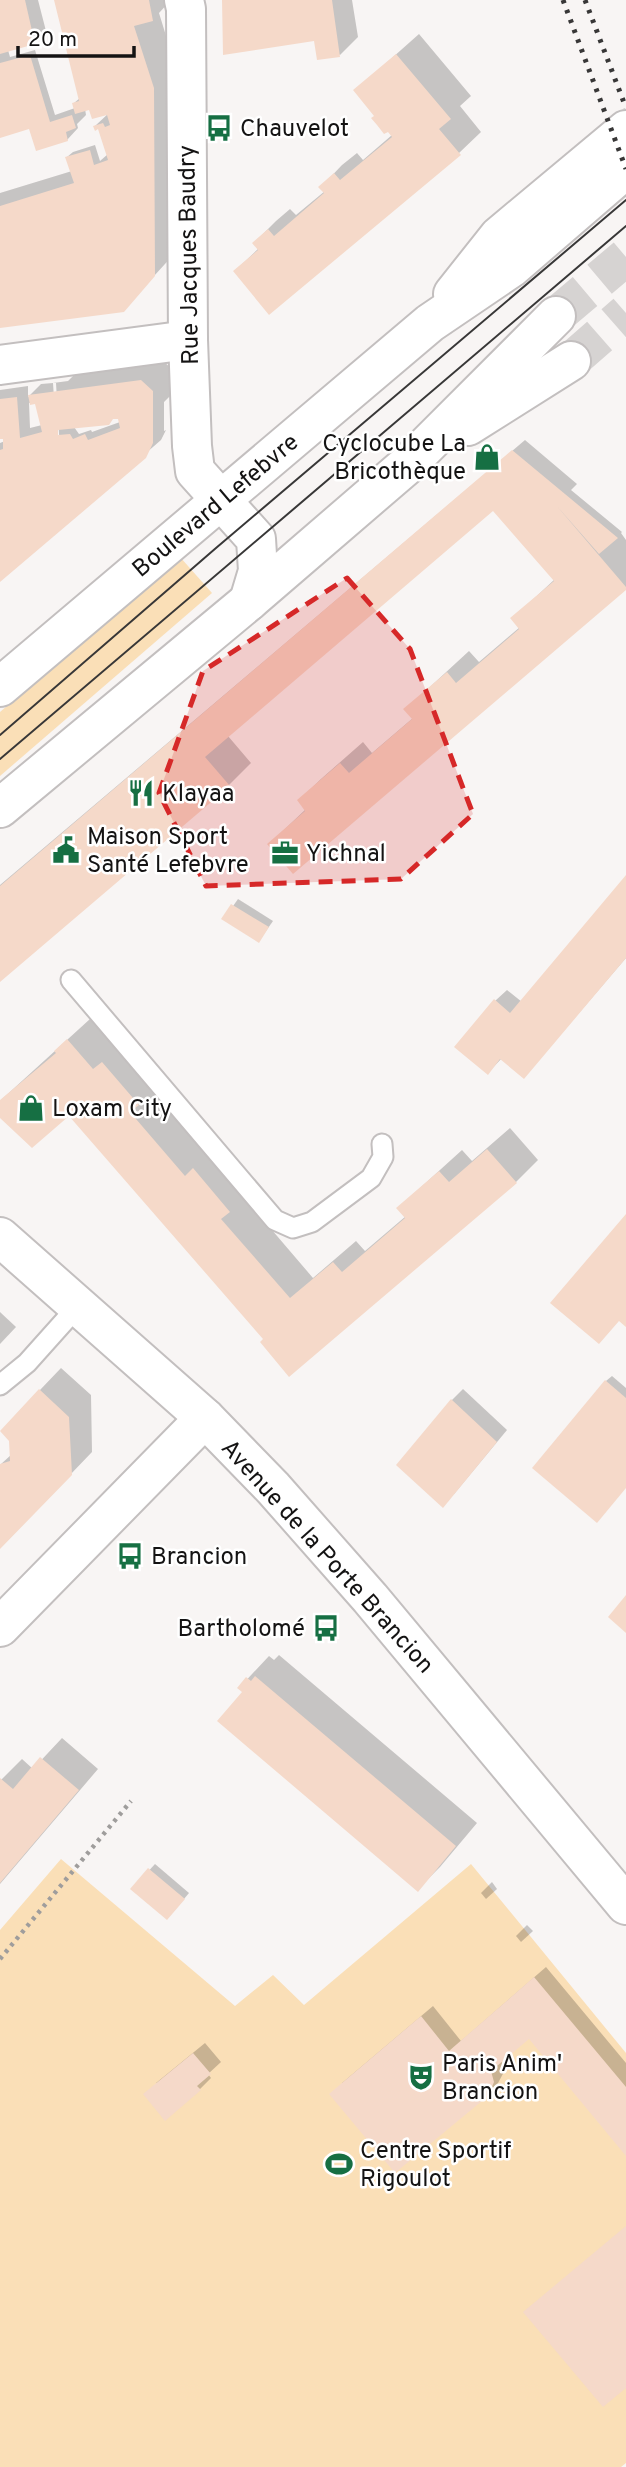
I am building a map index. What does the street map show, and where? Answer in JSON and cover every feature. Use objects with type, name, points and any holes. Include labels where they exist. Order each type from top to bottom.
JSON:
[{"type":"main road","name":"Rue Jacques Baudry","points":[[184,0],[187,59],[188,340],[195,471],[256,539],[258,571],[249,601]]},
{"type":"main road","name":"Boulevard Lefebvre","points":[[430,323],[499,236],[626,130]]},
{"type":"main road","name":"Boulevard Lefebvre","points":[[0,687],[430,323],[511,268],[626,169]]},
{"type":"main road","points":[[0,808],[249,601],[407,465],[556,316]]},
{"type":"main road","points":[[0,365],[188,340]]},
{"type":"main road","points":[[407,465],[571,360]]},
{"type":"main road","name":"Avenue de la Porte Brancion","points":[[0,1237],[205,1418],[273,1488],[370,1598],[626,1905]]},
{"type":"main road","points":[[0,1627],[205,1418]]},
{"type":"lane","points":[[71,981],[275,1220],[293,1228],[312,1222],[371,1178],[383,1157],[382,1144]]},
{"type":"lane","points":[[0,1385],[27,1363],[78,1306]]},
{"type":"path","points":[[0,1959],[131,1801]]},
{"type":"highlighted area","points":[[347,578],[410,649],[473,814],[401,879],[206,886],[159,793],[203,671]]},
{"type":"shaded area","points":[[180,557],[212,593],[0,776],[0,712]]},
{"type":"shaded area","name":"Centre Sportif Rigoulot","points":[[61,1859],[235,2006],[273,1975],[304,2005],[471,1864],[626,2053],[626,2463],[621,2467],[0,2467],[0,1930]]},
{"type":"building","points":[[0,0],[25,0],[35,44],[0,54]]},
{"type":"building","points":[[54,0],[149,0],[153,21],[134,26],[154,88],[155,276],[124,312],[0,328],[0,206],[74,183],[65,157],[90,150],[94,165],[108,160],[98,129],[95,131],[93,126],[103,123],[105,127],[110,125],[107,115],[92,119],[89,110],[75,114],[72,103],[79,101]]},
{"type":"building","points":[[222,0],[332,0],[340,57],[317,60],[314,41],[223,55]]},
{"type":"building","points":[[396,54],[451,119],[439,129],[461,155],[269,315],[233,271],[258,250],[252,243],[268,229],[274,236],[324,193],[318,187],[334,173],[340,180],[392,137],[388,132],[384,134],[371,118],[374,116],[353,90]]},
{"type":"building","points":[[30,55],[50,122],[72,115],[76,128],[66,132],[68,141],[36,151],[29,129],[0,138],[0,63]]},
{"type":"building","points":[[141,380],[153,391],[153,443],[146,458],[0,582],[0,450],[3,449],[3,439],[0,439],[0,399],[17,397],[20,438],[42,432],[35,404],[30,405],[28,395]],"holes":[[[113,419],[118,419],[120,428],[88,440],[85,434],[73,439],[70,434],[58,435],[58,430],[109,425]]]},
{"type":"building","points":[[512,450],[618,538],[599,554],[556,505],[626,590],[293,874],[267,844],[305,811],[297,800],[340,763],[349,773],[412,719],[403,709],[447,672],[456,683],[519,629],[510,618],[554,581],[493,511],[205,757],[230,786],[0,982],[0,886]]},
{"type":"building","points":[[626,875],[626,958],[524,1079],[500,1059],[488,1075],[454,1047],[494,999],[510,1013]]},
{"type":"building","points":[[231,904],[269,927],[259,943],[221,919]]},
{"type":"building","points":[[67,1039],[93,1069],[102,1062],[139,1105],[130,1112],[185,1176],[193,1168],[230,1212],[221,1219],[290,1298],[333,1262],[342,1272],[405,1218],[396,1208],[439,1171],[449,1182],[487,1149],[517,1183],[289,1377],[260,1342],[263,1339],[69,1116],[32,1148],[0,1118],[0,1100],[56,1053],[54,1051]]},
{"type":"building","points":[[626,1214],[626,1327],[619,1321],[599,1344],[550,1303]]},
{"type":"building","points":[[605,1380],[626,1398],[626,1488],[597,1523],[532,1468]]},
{"type":"building","points":[[39,1389],[69,1417],[72,1475],[0,1549],[0,1464],[10,1461],[9,1441],[0,1431]]},
{"type":"building","points":[[451,1399],[497,1442],[443,1508],[396,1465]]},
{"type":"building","points":[[626,1595],[626,1633],[608,1617]]},
{"type":"building","points":[[255,1676],[456,1846],[418,1892],[217,1721],[242,1692],[237,1688],[246,1677],[251,1681]]},
{"type":"building","points":[[40,1757],[79,1790],[0,1883],[0,1778],[13,1789]]},
{"type":"building","points":[[148,1868],[185,1899],[167,1920],[130,1889]]},
{"type":"building","name":"Paris Anim' Brancion","points":[[534,1977],[626,2087],[626,2156],[529,2039],[491,2071],[494,2082],[488,2096],[395,2173],[329,2094],[421,2016],[449,2051]]},
{"type":"building","points":[[193,2053],[211,2074],[197,2086],[201,2090],[165,2121],[143,2094]]},
{"type":"building","points":[[626,2226],[626,2388],[603,2407],[523,2312]]},
{"type":"tunnel","points":[[556,316],[626,257]]},
{"type":"tunnel","points":[[571,361],[626,313]]},
{"type":"tram line","points":[[0,735],[626,200]]},
{"type":"tram line","points":[[0,759],[626,226]]},
{"type":"railway","points":[[563,0],[626,169]]},
{"type":"railway","points":[[585,0],[626,108]]},
{"type":"place","name":"Chauvelot","points":[[219,128]]},
{"type":"place","name":"Cyclocube La Bricothèque","points":[[487,457]]},
{"type":"place","name":"Klayaa","points":[[141,793]]},
{"type":"place","name":"Maison Sport Santé Lefebvre","points":[[66,850]]},
{"type":"place","name":"Yichnal","points":[[285,853]]},
{"type":"place","name":"Loxam City","points":[[31,1108]]},
{"type":"place","name":"Brancion","points":[[130,1556]]},
{"type":"place","name":"Bartholomé","points":[[326,1628]]},
{"type":"place","name":"Paris Anim' Brancion","points":[[421,2077]]},
{"type":"place","name":"Centre Sportif Rigoulot","points":[[339,2164]]}]
